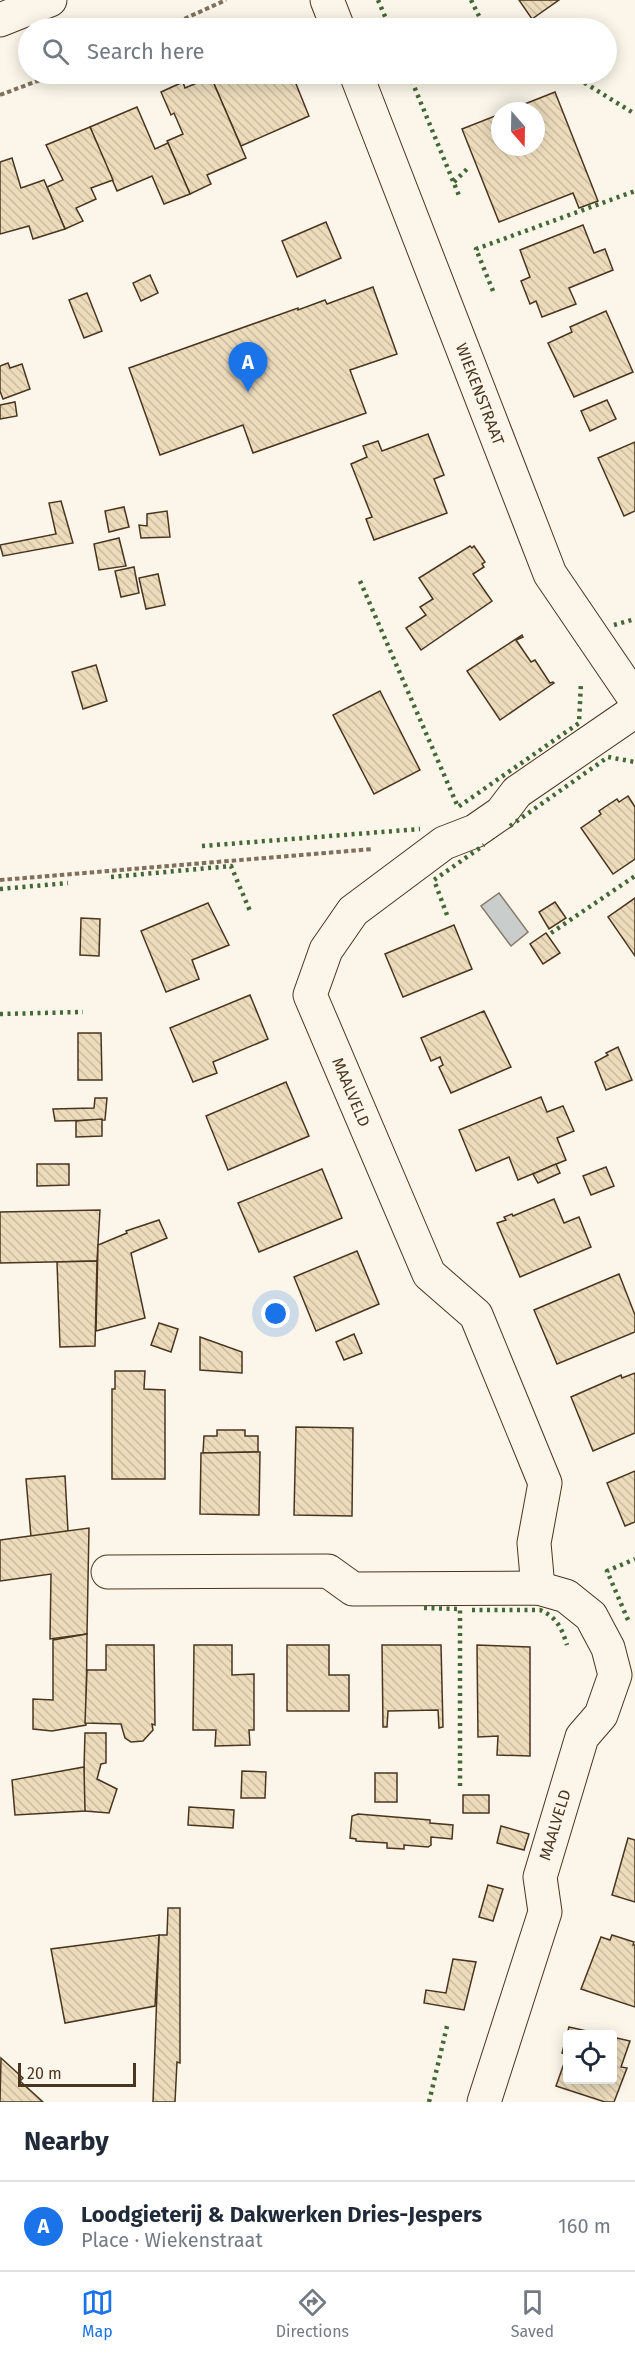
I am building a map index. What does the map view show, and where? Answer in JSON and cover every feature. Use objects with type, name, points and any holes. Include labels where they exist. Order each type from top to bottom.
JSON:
[{"type":"street","points":[[0,21],[50,0]]},
{"type":"street","points":[[327,0],[334,18]]},
{"type":"street","name":"WIEKENSTRAAT","points":[[360,84],[550,574],[635,699]]},
{"type":"street","name":"MAALVELD","points":[[538,1588],[534,1543],[545,1483],[476,1315],[429,1274],[310,995],[326,950],[353,911],[444,843],[475,831],[501,813],[517,792],[635,711]]},
{"type":"street","name":"MAALVELD","points":[[108,1572],[328,1571],[353,1589],[538,1588],[566,1596],[591,1616],[608,1648],[615,1675],[601,1715],[582,1737],[540,1877],[545,1912],[484,2102]]},
{"type":"path","points":[[186,18],[226,0]]},
{"type":"path","points":[[0,95],[29,84]]},
{"type":"path","points":[[0,879],[374,849]]},
{"type":"shaded area","points":[[499,893],[528,932],[511,946],[481,906]]},
{"type":"building","points":[[519,0],[559,0],[533,18]]},
{"type":"building","points":[[179,84],[184,84],[185,88],[194,84],[214,84],[246,158],[207,175],[211,184],[190,194],[167,141],[183,134],[174,113],[171,115],[161,92]]},
{"type":"building","points":[[214,84],[296,84],[309,116],[241,146]]},
{"type":"building","points":[[555,92],[598,201],[579,208],[573,193],[499,222],[462,129],[491,118],[491,156],[545,156],[545,102],[530,102]]},
{"type":"building","points":[[137,107],[155,149],[168,143],[190,194],[164,204],[152,176],[117,191],[90,127]]},
{"type":"building","points":[[90,127],[113,180],[91,188],[96,199],[76,208],[83,221],[65,229],[47,187],[63,180],[46,145]]},
{"type":"building","points":[[12,158],[21,188],[44,180],[65,229],[33,239],[29,226],[0,234],[0,162]]},
{"type":"building","points":[[326,222],[341,258],[297,277],[282,241]]},
{"type":"building","points":[[583,225],[594,253],[605,249],[613,270],[569,288],[576,304],[542,317],[536,301],[530,304],[521,281],[530,277],[520,250]]},
{"type":"building","points":[[150,275],[158,293],[141,301],[133,283]]},
{"type":"building","points":[[373,287],[397,354],[350,370],[366,413],[253,453],[243,425],[160,455],[129,368],[298,308],[298,310],[325,300],[327,304]]},
{"type":"building","points":[[87,293],[102,331],[84,338],[69,300]]},
{"type":"building","points":[[606,311],[633,372],[574,397],[548,343],[572,332],[570,327]]},
{"type":"building","points":[[8,363],[10,368],[22,364],[30,389],[3,399],[0,391],[0,366]]},
{"type":"building","points":[[607,400],[616,419],[590,431],[581,411]]},
{"type":"building","points":[[15,402],[17,416],[0,419],[0,405]]},
{"type":"building","points":[[428,434],[444,475],[434,479],[447,513],[374,540],[366,519],[372,517],[351,464],[367,457],[363,446],[378,441],[382,451]]},
{"type":"building","points":[[635,442],[635,511],[624,516],[598,458]]},
{"type":"building","points":[[61,501],[73,543],[3,556],[0,545],[56,534],[49,503]]},
{"type":"building","points":[[124,507],[129,527],[109,532],[105,511]]},
{"type":"building","points":[[167,511],[170,537],[141,538],[139,525],[147,526],[147,514]]},
{"type":"building","points":[[119,538],[126,566],[99,570],[94,544]]},
{"type":"building","points":[[470,546],[472,548],[474,546],[485,562],[482,564],[484,567],[473,574],[492,601],[421,650],[406,628],[426,615],[420,607],[433,599],[419,578]]},
{"type":"building","points":[[134,567],[139,593],[121,597],[115,571]]},
{"type":"building","points":[[158,574],[165,605],[146,609],[139,578]]},
{"type":"building","points":[[522,635],[523,637],[516,640],[531,662],[535,660],[550,683],[554,683],[500,720],[467,671]]},
{"type":"building","points":[[96,665],[107,701],[83,709],[72,672]]},
{"type":"building","points":[[380,691],[420,770],[374,794],[333,715]]},
{"type":"building","points":[[628,796],[635,807],[635,859],[613,874],[581,828],[601,814],[599,811],[617,799],[619,802]]},
{"type":"building","points":[[635,898],[635,956],[608,917]]},
{"type":"building","points":[[555,902],[566,918],[549,929],[539,912]]},
{"type":"building","points":[[208,903],[229,945],[192,960],[199,979],[166,992],[141,931]]},
{"type":"building","points":[[81,918],[100,919],[99,956],[80,955]]},
{"type":"building","points":[[454,925],[472,969],[403,997],[385,954]]},
{"type":"building","points":[[546,933],[560,953],[543,964],[530,944]]},
{"type":"building","points":[[250,995],[268,1039],[213,1062],[217,1073],[193,1082],[170,1028]]},
{"type":"building","points":[[484,1011],[511,1067],[451,1093],[439,1067],[443,1065],[440,1057],[431,1061],[421,1038]]},
{"type":"building","points":[[78,1033],[101,1033],[102,1080],[78,1080]]},
{"type":"building","points":[[618,1047],[632,1080],[606,1090],[595,1062]]},
{"type":"building","points":[[286,1082],[309,1136],[228,1170],[206,1116]]},
{"type":"building","points":[[541,1097],[547,1112],[563,1106],[574,1131],[557,1138],[566,1160],[518,1180],[509,1157],[476,1171],[459,1130]]},
{"type":"building","points":[[95,1098],[107,1098],[105,1120],[55,1121],[53,1109],[94,1108]]},
{"type":"building","points":[[102,1119],[102,1136],[76,1137],[76,1121]]},
{"type":"building","points":[[37,1164],[69,1164],[69,1185],[37,1186]]},
{"type":"building","points":[[556,1164],[560,1173],[538,1183],[533,1174]]},
{"type":"building","points":[[606,1167],[614,1186],[591,1195],[583,1176]]},
{"type":"building","points":[[322,1169],[342,1218],[259,1252],[238,1203]]},
{"type":"building","points":[[554,1199],[564,1223],[579,1217],[591,1247],[520,1277],[497,1223],[506,1220],[504,1217],[512,1214],[513,1216]]},
{"type":"building","points":[[100,1210],[97,1261],[0,1263],[0,1212]]},
{"type":"building","points":[[159,1220],[167,1238],[131,1253],[145,1318],[96,1331],[98,1245],[127,1233],[126,1231]]},
{"type":"building","points":[[357,1251],[379,1304],[316,1331],[294,1277]]},
{"type":"building","points":[[97,1261],[95,1346],[60,1347],[57,1262]]},
{"type":"building","points":[[619,1274],[635,1315],[635,1332],[557,1364],[534,1310]]},
{"type":"building","points":[[159,1323],[178,1329],[171,1352],[151,1345]]},
{"type":"building","points":[[354,1334],[362,1353],[344,1360],[336,1342]]},
{"type":"building","points":[[200,1337],[242,1352],[242,1373],[200,1370]]},
{"type":"building","points":[[115,1371],[145,1371],[144,1389],[165,1390],[165,1479],[112,1479],[112,1389],[115,1389]]},
{"type":"building","points":[[635,1373],[635,1433],[593,1451],[571,1397],[621,1375],[622,1378]]},
{"type":"building","points":[[296,1427],[353,1428],[352,1516],[294,1515]]},
{"type":"building","points":[[217,1430],[245,1430],[245,1436],[258,1436],[258,1452],[203,1453],[204,1436],[217,1436]]},
{"type":"building","points":[[260,1452],[259,1515],[200,1514],[201,1453]]},
{"type":"building","points":[[635,1471],[635,1522],[625,1526],[607,1483]]},
{"type":"building","points":[[65,1476],[68,1531],[31,1537],[26,1479]]},
{"type":"building","points":[[89,1528],[87,1634],[50,1639],[51,1574],[0,1581],[0,1540]]},
{"type":"building","points":[[87,1634],[86,1725],[52,1731],[33,1729],[33,1699],[53,1700],[53,1640]]},
{"type":"building","points":[[106,1645],[154,1645],[155,1725],[152,1724],[153,1730],[143,1741],[131,1742],[125,1738],[121,1724],[85,1723],[87,1670],[106,1670]]},
{"type":"building","points":[[194,1645],[232,1645],[232,1675],[254,1674],[254,1730],[249,1730],[250,1745],[215,1746],[216,1730],[193,1730]]},
{"type":"building","points":[[287,1645],[329,1645],[329,1675],[349,1675],[349,1711],[287,1711]]},
{"type":"building","points":[[382,1645],[441,1645],[443,1727],[439,1728],[438,1710],[388,1711],[387,1727],[383,1727]]},
{"type":"building","points":[[477,1645],[530,1647],[530,1756],[497,1755],[498,1736],[478,1737]]},
{"type":"building","points":[[85,1733],[106,1733],[106,1763],[101,1764],[97,1779],[117,1789],[109,1813],[85,1811],[83,1804]]},
{"type":"building","points":[[84,1767],[85,1811],[15,1815],[12,1780]]},
{"type":"building","points":[[242,1771],[266,1772],[265,1798],[241,1798]]},
{"type":"building","points":[[375,1773],[397,1773],[397,1802],[375,1802]]},
{"type":"building","points":[[463,1795],[489,1795],[489,1813],[463,1813]]},
{"type":"building","points":[[189,1807],[234,1810],[233,1828],[188,1825]]},
{"type":"building","points":[[358,1814],[430,1820],[430,1823],[453,1825],[452,1839],[431,1837],[431,1845],[428,1847],[404,1845],[404,1849],[387,1848],[387,1843],[356,1841],[350,1838],[352,1816]]},
{"type":"building","points":[[501,1826],[529,1834],[524,1850],[497,1843]]},
{"type":"building","points":[[628,1838],[635,1840],[635,1902],[612,1895]]},
{"type":"building","points":[[488,1885],[503,1889],[493,1921],[479,1917]]},
{"type":"building","points":[[168,1908],[180,1908],[180,2063],[177,2062],[175,2102],[153,2102],[159,1935],[167,1935]]},
{"type":"building","points":[[159,1935],[155,2006],[65,2023],[51,1949]]},
{"type":"building","points":[[612,1935],[634,1942],[633,1945],[635,1945],[635,2007],[581,1989],[601,1937],[610,1940]]},
{"type":"building","points":[[453,1959],[476,1962],[464,2010],[424,2003],[426,1990],[446,1993]]},
{"type":"building","points":[[617,2038],[630,2041],[621,2067],[627,2068],[614,2102],[605,2102],[556,2086],[563,2066],[563,2084],[617,2084]]},
{"type":"building","points":[[1,2058],[23,2078],[20,2081],[43,2102],[0,2102]]},
{"type":"hedge","points":[[378,0],[386,18]]},
{"type":"hedge","points":[[471,0],[480,18]]},
{"type":"hedge","points":[[413,84],[460,198]]},
{"type":"hedge","points":[[586,84],[635,114]]},
{"type":"hedge","points":[[454,182],[469,167]]},
{"type":"hedge","points":[[493,291],[476,249],[635,191]]},
{"type":"hedge","points":[[360,581],[458,807],[579,723],[581,682]]},
{"type":"hedge","points":[[614,625],[635,619]]},
{"type":"hedge","points":[[510,826],[608,757],[635,762]]},
{"type":"hedge","points":[[202,846],[420,829]]},
{"type":"hedge","points":[[447,915],[434,880],[484,845]]},
{"type":"hedge","points":[[111,877],[231,866],[250,911]]},
{"type":"hedge","points":[[551,933],[635,876]]},
{"type":"hedge","points":[[0,889],[68,883]]},
{"type":"hedge","points":[[0,1014],[83,1012]]},
{"type":"hedge","points":[[628,1620],[607,1571],[635,1559]]},
{"type":"hedge","points":[[424,1608],[460,1609],[460,1788]]},
{"type":"hedge","points":[[472,1610],[540,1610],[551,1616],[558,1624],[567,1645]]},
{"type":"hedge","points":[[429,2102],[448,2022]]},
{"type":"place","name":"Loodgieterij & Dakwerken Dries-Jespers","points":[[248,392]]}]
